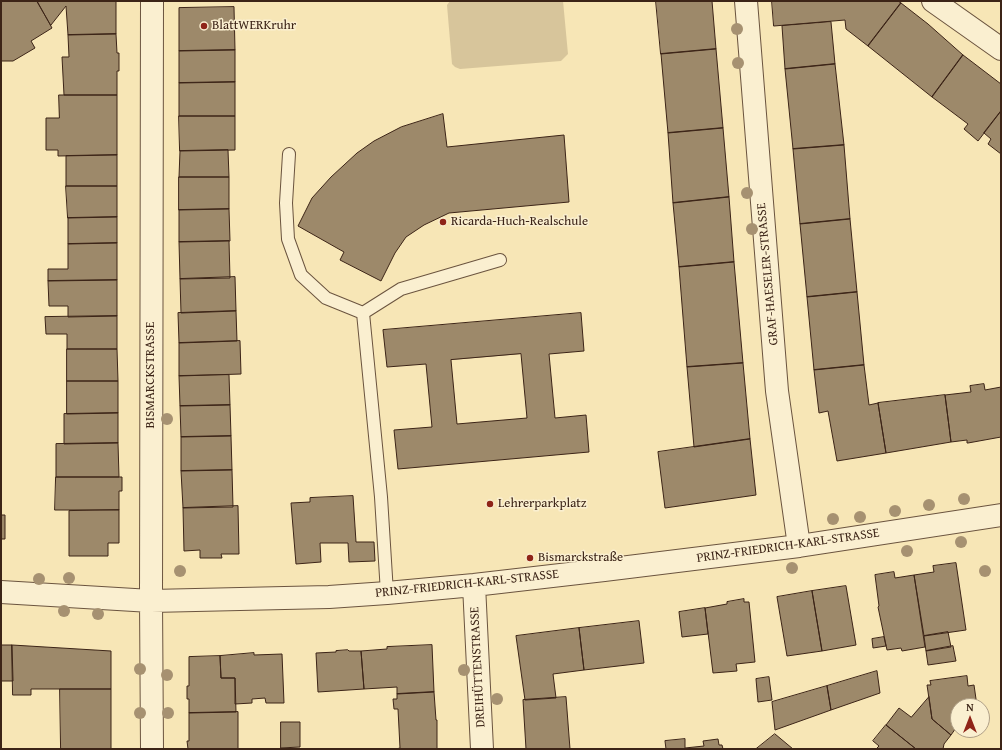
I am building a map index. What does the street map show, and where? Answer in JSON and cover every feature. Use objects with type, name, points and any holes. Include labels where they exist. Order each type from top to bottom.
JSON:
[{"type":"street","name":"BISMARCKSTRASSE","points":[[152,1],[152,749]]},
{"type":"street","name":"GRAF-HAESELER-STRASSE","points":[[746,1],[778,391],[799,546]]},
{"type":"street","points":[[933,1],[1001,48]]},
{"type":"street","name":"PRINZ-FRIEDRICH-KARL-STRASSE","points":[[1,592],[151,601],[329,597],[387,593],[474,585],[604,570],[799,546],[1001,518]]},
{"type":"street","name":"DREIHÜTTENSTRASSE","points":[[474,585],[482,749]]},
{"type":"lane","points":[[289,154],[286,203],[288,239],[301,275],[326,298],[363,313]]},
{"type":"lane","points":[[363,313],[401,289],[500,260]]},
{"type":"lane","points":[[363,313],[381,497],[387,593]]},
{"type":"shaded area","points":[[450,1],[563,1],[568,54],[561,61],[460,69],[455,67],[452,64],[447,5]]},
{"type":"building","points":[[2,1],[37,1],[52,28],[31,41],[35,48],[13,61],[1,61]]},
{"type":"building","points":[[37,1],[116,1],[116,34],[68,35],[66,6],[51,25]]},
{"type":"building","points":[[656,1],[712,1],[716,49],[661,54]]},
{"type":"building","points":[[772,1],[898,1],[901,3],[868,46],[846,29],[845,20],[774,26]]},
{"type":"building","points":[[901,3],[928,24],[963,55],[932,97],[868,46]]},
{"type":"building","points":[[234,7],[235,50],[179,51],[179,8]]},
{"type":"building","points":[[831,22],[835,64],[785,69],[782,26]]},
{"type":"building","points":[[116,34],[117,53],[119,53],[117,95],[64,95],[62,57],[69,57],[68,35]]},
{"type":"building","points":[[716,49],[723,128],[668,133],[661,54]]},
{"type":"building","points":[[235,50],[235,82],[179,83],[179,51]]},
{"type":"building","points":[[963,55],[1001,84],[1001,111],[978,141],[964,129],[968,124],[932,97]]},
{"type":"building","points":[[835,64],[844,145],[793,149],[785,69]]},
{"type":"building","points":[[235,82],[235,116],[179,116],[179,83]]},
{"type":"building","points":[[59,95],[117,95],[117,155],[58,156],[58,150],[46,150],[46,118],[59,118]]},
{"type":"building","points":[[1001,111],[1001,154],[988,144],[991,139],[984,133]]},
{"type":"building","points":[[443,114],[447,147],[564,135],[569,202],[449,213],[424,225],[406,237],[395,253],[381,281],[340,260],[344,252],[298,226],[312,198],[331,177],[357,153],[374,141],[401,127]]},
{"type":"building","points":[[179,116],[235,116],[235,150],[180,151]]},
{"type":"building","points":[[723,128],[729,197],[673,203],[668,133]]},
{"type":"building","points":[[844,145],[850,219],[800,224],[793,149]]},
{"type":"building","points":[[228,150],[229,177],[179,177],[180,151]]},
{"type":"building","points":[[117,155],[117,186],[66,186],[66,156]]},
{"type":"building","points":[[179,177],[229,177],[229,209],[179,210]]},
{"type":"building","points":[[66,186],[117,186],[117,217],[68,218]]},
{"type":"building","points":[[729,197],[734,262],[679,267],[673,203]]},
{"type":"building","points":[[229,209],[230,241],[179,242],[179,210]]},
{"type":"building","points":[[117,217],[117,243],[68,244],[68,218]]},
{"type":"building","points":[[850,219],[857,292],[807,297],[800,224]]},
{"type":"building","points":[[229,241],[230,278],[180,279],[179,242]]},
{"type":"building","points":[[117,243],[117,280],[48,281],[48,269],[68,269],[68,244]]},
{"type":"building","points":[[734,262],[743,363],[687,367],[679,267]]},
{"type":"building","points":[[235,277],[236,311],[181,313],[180,279]]},
{"type":"building","points":[[117,280],[117,316],[68,317],[68,306],[49,306],[48,281]]},
{"type":"building","points":[[857,292],[864,365],[814,370],[807,297]]},
{"type":"building","points":[[236,311],[237,341],[179,343],[178,313]]},
{"type":"building","points":[[581,313],[584,351],[549,354],[555,418],[586,415],[589,452],[398,469],[394,430],[432,427],[426,364],[387,367],[383,330]],"holes":[[[521,354],[527,418],[457,424],[451,360]]]},
{"type":"building","points":[[117,316],[117,349],[67,349],[67,334],[46,334],[45,317]]},
{"type":"building","points":[[240,341],[241,374],[179,376],[179,343]]},
{"type":"building","points":[[67,349],[117,349],[118,381],[67,381]]},
{"type":"building","points":[[743,363],[750,439],[694,447],[687,367]]},
{"type":"building","points":[[864,365],[869,405],[878,403],[886,453],[837,461],[828,411],[819,413],[814,370]]},
{"type":"building","points":[[229,375],[230,405],[180,406],[179,376]]},
{"type":"building","points":[[67,381],[118,381],[118,413],[67,414]]},
{"type":"building","points":[[984,384],[985,390],[1001,387],[1001,437],[968,443],[967,440],[951,442],[945,395],[971,392],[970,386]]},
{"type":"building","points":[[945,395],[951,442],[886,453],[878,403]]},
{"type":"building","points":[[230,405],[231,436],[181,437],[180,406]]},
{"type":"building","points":[[118,413],[118,443],[64,444],[64,414]]},
{"type":"building","points":[[231,436],[232,470],[181,471],[181,437]]},
{"type":"building","points":[[750,439],[756,495],[665,508],[658,452]]},
{"type":"building","points":[[118,443],[119,477],[56,477],[56,444]]},
{"type":"building","points":[[232,470],[233,507],[183,508],[181,471]]},
{"type":"building","points":[[56,477],[122,477],[122,491],[119,491],[119,510],[55,510]]},
{"type":"building","points":[[353,496],[356,542],[374,542],[375,561],[349,562],[348,543],[320,543],[321,562],[296,564],[291,503],[310,502],[310,498]]},
{"type":"building","points":[[238,506],[239,554],[221,554],[222,558],[200,558],[200,550],[184,551],[183,508]]},
{"type":"building","points":[[119,510],[119,543],[108,543],[108,556],[69,556],[69,511]]},
{"type":"building","points":[[1,515],[5,515],[5,539],[1,539]]},
{"type":"building","points":[[956,563],[966,630],[924,636],[914,575],[934,572],[933,566]]},
{"type":"building","points":[[894,572],[895,578],[914,575],[925,647],[902,651],[901,648],[887,650],[878,607],[875,575]]},
{"type":"building","points":[[846,586],[856,645],[822,651],[812,591]]},
{"type":"building","points":[[812,591],[822,651],[787,656],[777,597]]},
{"type":"building","points":[[744,599],[744,602],[749,602],[755,662],[736,664],[737,671],[713,673],[705,608]]},
{"type":"building","points":[[705,608],[708,634],[682,637],[679,612]]},
{"type":"building","points":[[639,621],[644,663],[584,670],[579,628]]},
{"type":"building","points":[[579,628],[584,670],[553,674],[556,698],[525,700],[516,636]]},
{"type":"building","points":[[948,632],[951,647],[926,651],[924,636]]},
{"type":"building","points":[[884,637],[886,646],[873,648],[872,639]]},
{"type":"building","points":[[1,645],[12,645],[13,681],[1,681]]},
{"type":"building","points":[[12,645],[111,651],[111,689],[31,689],[31,695],[13,695]]},
{"type":"building","points":[[432,645],[434,692],[397,694],[397,687],[364,689],[361,651],[387,649],[387,647]]},
{"type":"building","points":[[953,646],[956,661],[928,665],[926,651]]},
{"type":"building","points":[[348,650],[361,651],[364,689],[318,692],[316,653]]},
{"type":"building","points":[[254,653],[254,655],[282,654],[284,703],[266,703],[265,698],[252,699],[252,703],[235,704],[235,678],[221,678],[220,656]]},
{"type":"building","points":[[220,656],[221,678],[235,678],[236,712],[189,713],[187,686],[189,686],[189,657]]},
{"type":"building","points":[[877,671],[880,693],[831,710],[827,686]]},
{"type":"building","points":[[967,676],[968,686],[974,685],[976,698],[950,698],[950,734],[932,719],[927,685],[931,685],[930,681]]},
{"type":"building","points":[[769,677],[772,700],[758,702],[756,679]]},
{"type":"building","points":[[827,686],[831,710],[775,730],[772,702]]},
{"type":"building","points":[[60,689],[111,689],[111,749],[61,749]]},
{"type":"building","points":[[434,692],[437,720],[437,749],[396,749],[400,748],[398,709],[394,709],[393,699],[397,699],[397,694]]},
{"type":"building","points":[[566,697],[570,749],[526,749],[523,700]]},
{"type":"building","points":[[929,697],[932,719],[950,734],[944,744],[943,749],[916,749],[886,725],[899,708],[911,717]]},
{"type":"building","points":[[238,712],[238,749],[188,749],[187,741],[189,741],[189,713]]},
{"type":"building","points":[[281,722],[300,722],[300,747],[281,748]]},
{"type":"building","points":[[886,725],[916,749],[876,749],[879,746],[873,741]]},
{"type":"building","points":[[775,734],[793,749],[756,749]]},
{"type":"building","points":[[685,739],[685,748],[704,746],[703,741],[718,739],[719,745],[722,745],[723,749],[666,749],[665,741]]},
{"type":"place","name":"BlattWERKruhr","points":[[204,26]]},
{"type":"place","name":"Ricarda-Huch-Realschule","points":[[443,222]]},
{"type":"place","name":"Lehrerparkplatz","points":[[490,504]]},
{"type":"place","name":"Bismarckstraße","points":[[530,558]]}]
